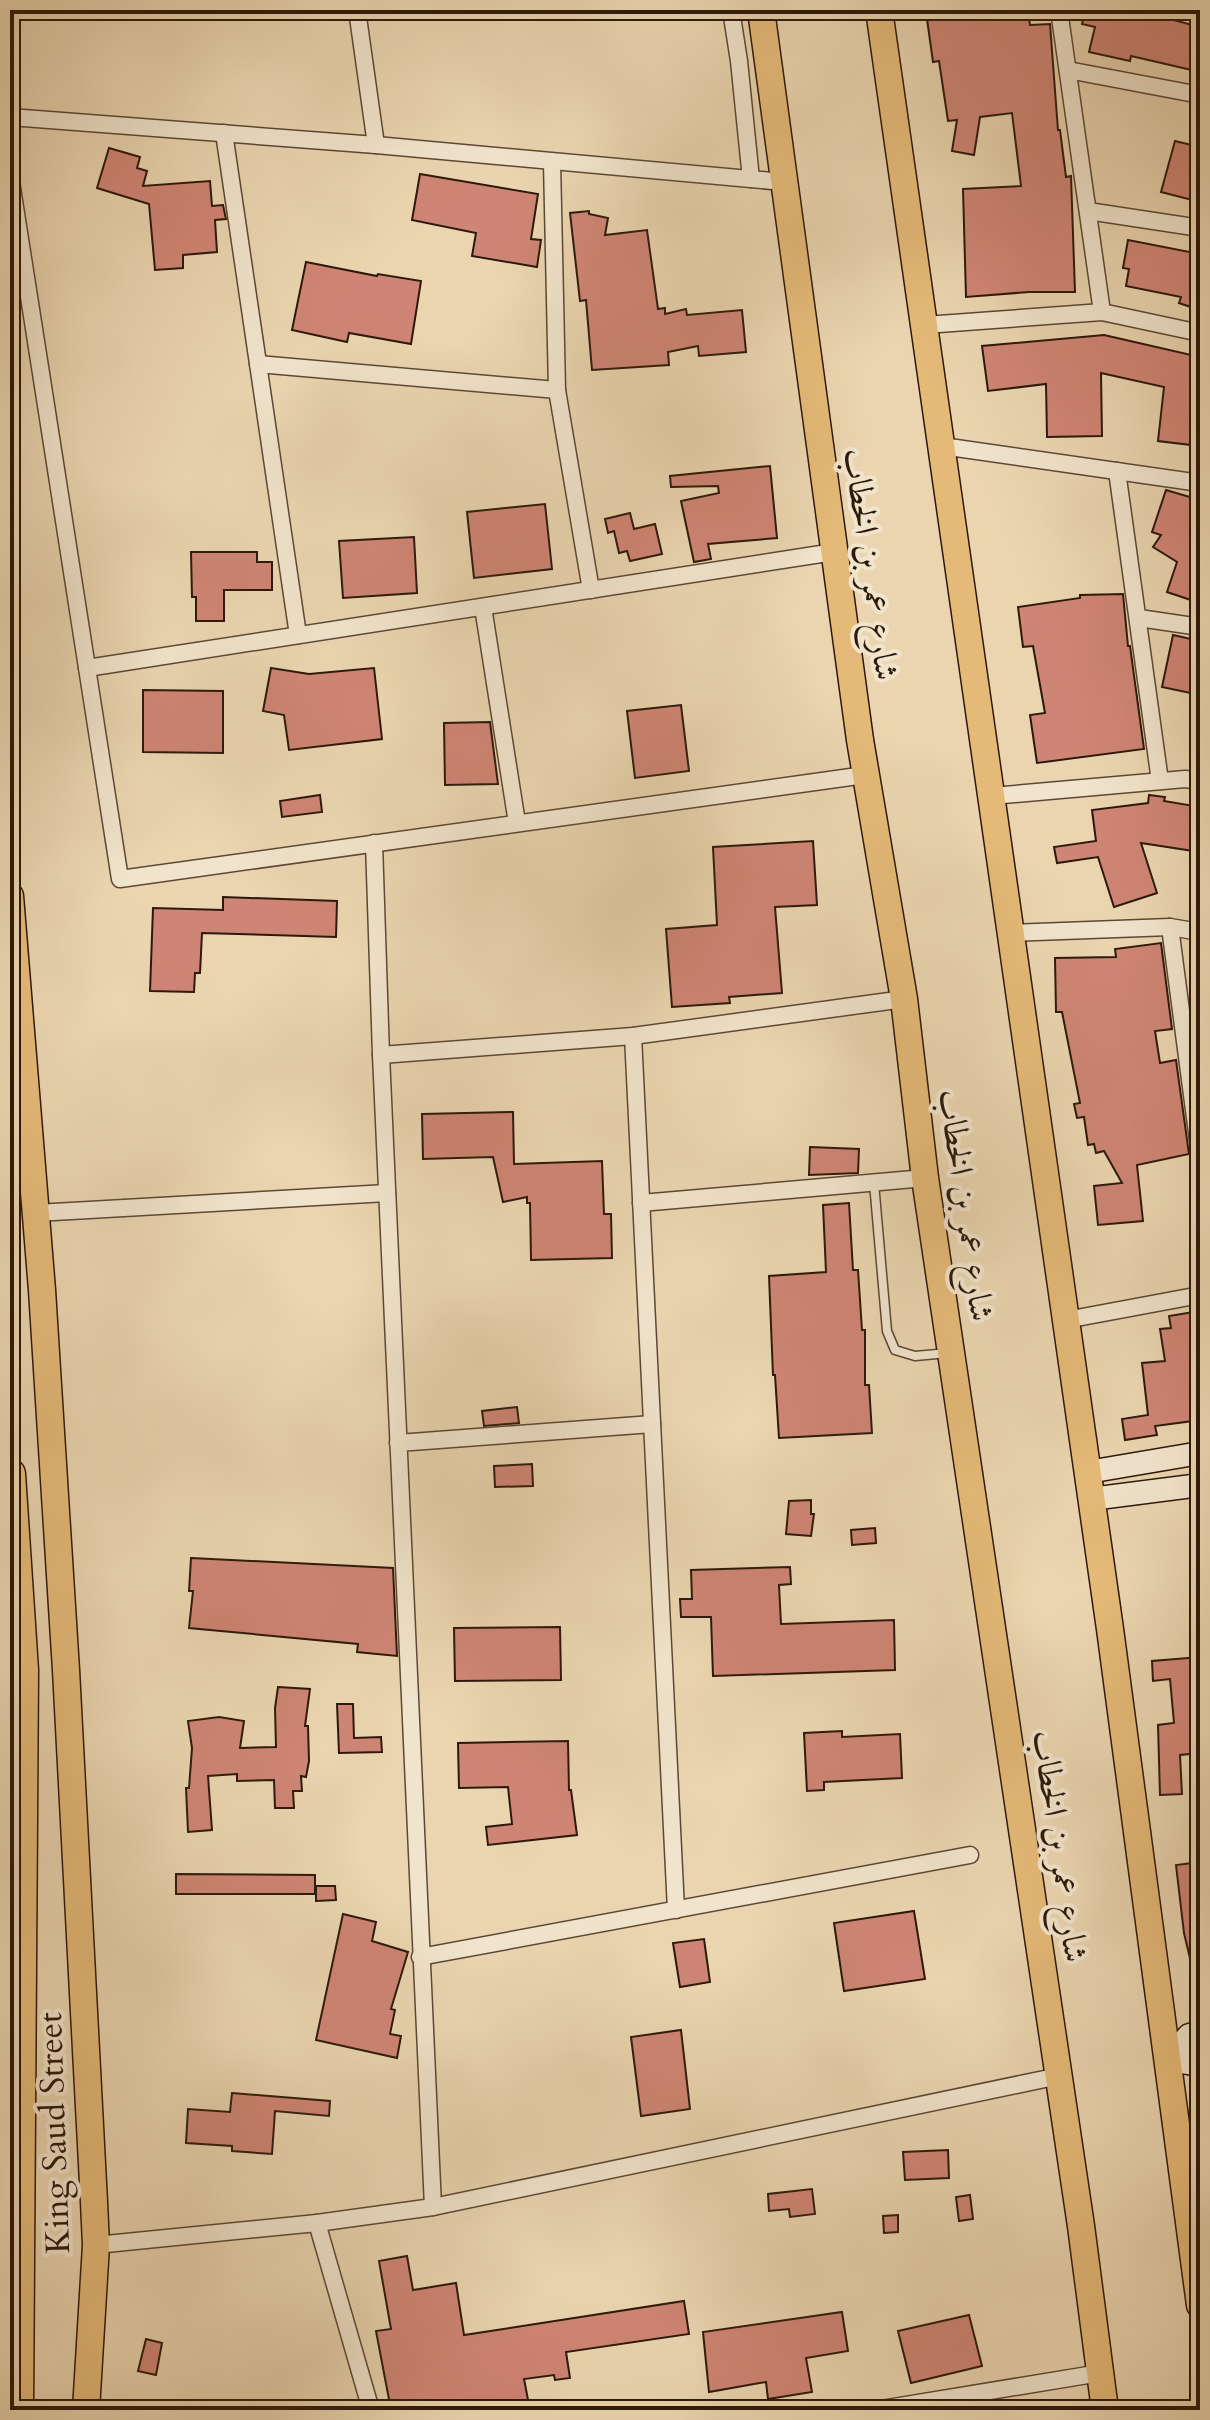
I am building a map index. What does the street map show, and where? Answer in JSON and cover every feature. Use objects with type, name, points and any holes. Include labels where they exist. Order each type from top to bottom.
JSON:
[{"type":"highway","points":[[10,1474],[23,1670],[18,2410]]},
{"type":"main road","name":"شارع عمر بن الخطاب","points":[[761,10],[865,775],[904,999],[925,1178],[1059,2076],[1105,2410]]},
{"type":"main road","points":[[879,10],[1088,1472],[1200,2305]]},
{"type":"main road","name":"King Saud Street","points":[[10,896],[36,1213],[66,1670],[96,2245],[86,2410]]},
{"type":"street","points":[[357,10],[376,145]]},
{"type":"street","points":[[731,10],[751,179]]},
{"type":"street","points":[[1059,10],[1102,312]]},
{"type":"street","points":[[1068,70],[1200,95]]},
{"type":"street","points":[[10,117],[376,145],[783,182]]},
{"type":"street","points":[[224,133],[298,635]]},
{"type":"street","points":[[552,162],[557,390],[591,590]]},
{"type":"street","points":[[10,175],[120,879],[865,775]]},
{"type":"street","points":[[1088,211],[1200,228]]},
{"type":"street","points":[[925,325],[1102,312],[1200,333]]},
{"type":"street","points":[[258,364],[557,390]]},
{"type":"street","points":[[942,446],[1200,483]]},
{"type":"street","points":[[1117,471],[1160,781]]},
{"type":"street","points":[[87,668],[834,552]]},
{"type":"street","points":[[483,607],[517,823]]},
{"type":"street","points":[[1139,618],[1200,627]]},
{"type":"street","points":[[992,796],[1185,779],[1200,781]]},
{"type":"street","points":[[374,843],[433,2207]]},
{"type":"street","points":[[1170,927],[1200,1156]]},
{"type":"street","points":[[1012,933],[1170,927],[1200,932]]},
{"type":"street","points":[[381,1055],[633,1036],[904,999]]},
{"type":"street","points":[[633,1036],[676,1910]]},
{"type":"street","points":[[641,1203],[925,1178]]},
{"type":"street","points":[[36,1213],[387,1193]]},
{"type":"street","points":[[1066,1320],[1200,1295]]},
{"type":"street","points":[[398,1443],[652,1424]]},
{"type":"street","points":[[1088,1472],[1200,1453]]},
{"type":"street","points":[[1091,1499],[1200,1485]]},
{"type":"street","points":[[420,1957],[970,1855]]},
{"type":"street","points":[[1168,2060],[1189,2035],[1200,2033]]},
{"type":"street","points":[[1168,2060],[1200,2065]]},
{"type":"street","points":[[96,2245],[317,2223],[433,2207],[1059,2076]]},
{"type":"street","points":[[317,2223],[371,2410]]},
{"type":"street","points":[[875,2410],[1100,2373]]},
{"type":"lane","points":[[874,1183],[887,1331],[895,1350],[915,1356],[951,1353]]},
{"type":"building","points":[[986,10],[1028,10],[1030,25],[1050,24],[1058,130],[1066,177],[1071,176],[1075,292],[966,297],[963,189],[1021,186],[1012,113],[980,117],[974,155],[952,151],[957,120],[948,121],[939,61],[933,62],[927,19]]},
{"type":"building","points":[[1085,10],[1136,10],[1200,27],[1200,72],[1131,56],[1130,61],[1089,52],[1095,27],[1082,24]]},
{"type":"building","points":[[1175,141],[1200,147],[1200,202],[1161,192]]},
{"type":"building","points":[[109,148],[140,157],[137,168],[147,171],[143,186],[210,181],[212,206],[223,205],[226,219],[215,220],[217,252],[183,255],[183,268],[155,270],[149,204],[97,188]]},
{"type":"building","points":[[420,174],[538,194],[531,239],[541,240],[537,267],[472,256],[476,233],[412,220]]},
{"type":"building","points":[[589,211],[589,214],[608,218],[605,235],[647,230],[658,309],[665,308],[665,314],[686,309],[687,315],[742,310],[746,352],[699,356],[698,346],[668,352],[669,365],[592,370],[586,300],[580,301],[570,213]]},
{"type":"building","points":[[1128,240],[1200,254],[1200,310],[1179,303],[1181,297],[1126,286],[1129,269],[1123,268]]},
{"type":"building","points":[[306,262],[421,281],[411,344],[349,333],[347,342],[292,330]]},
{"type":"building","points":[[1104,335],[1200,357],[1200,446],[1158,441],[1164,387],[1101,373],[1102,436],[1047,437],[1046,384],[988,391],[982,346]]},
{"type":"building","points":[[770,466],[777,538],[708,544],[711,559],[694,562],[681,501],[719,493],[718,486],[671,487],[670,476]]},
{"type":"building","points":[[1166,490],[1200,500],[1200,544],[1196,555],[1200,556],[1200,603],[1167,592],[1177,562],[1153,547],[1161,535],[1152,532]]},
{"type":"building","points":[[545,504],[552,569],[474,578],[467,512]]},
{"type":"building","points":[[630,513],[634,529],[655,524],[662,554],[630,561],[627,551],[619,553],[614,531],[608,533],[605,519]]},
{"type":"building","points":[[414,537],[417,593],[343,598],[339,541]]},
{"type":"building","points":[[191,552],[257,552],[257,562],[272,562],[272,590],[224,590],[224,621],[196,621]]},
{"type":"building","points":[[1123,594],[1144,749],[1037,763],[1030,715],[1045,713],[1033,646],[1023,647],[1018,607],[1080,598],[1080,595]]},
{"type":"building","points":[[1173,635],[1200,641],[1200,695],[1162,687]]},
{"type":"building","points":[[271,668],[309,674],[374,668],[382,739],[289,750],[284,715],[263,711]]},
{"type":"building","points":[[143,690],[223,691],[223,753],[143,752]]},
{"type":"building","points":[[681,705],[689,771],[635,778],[627,711]]},
{"type":"building","points":[[490,722],[498,784],[445,785],[444,723]]},
{"type":"building","points":[[320,795],[322,812],[282,817],[280,801]]},
{"type":"building","points":[[1149,795],[1165,797],[1164,801],[1200,807],[1200,852],[1141,843],[1157,893],[1114,907],[1098,857],[1057,863],[1054,847],[1096,841],[1092,810],[1148,803]]},
{"type":"building","points":[[813,841],[817,905],[775,907],[782,993],[729,997],[730,1003],[672,1007],[666,929],[717,925],[713,847]]},
{"type":"building","points":[[223,897],[337,901],[336,937],[202,933],[200,973],[195,973],[194,992],[150,991],[153,908],[223,910]]},
{"type":"building","points":[[1161,943],[1172,1029],[1155,1031],[1160,1063],[1176,1060],[1189,1154],[1137,1165],[1143,1221],[1098,1225],[1094,1186],[1122,1183],[1104,1151],[1096,1153],[1094,1144],[1088,1145],[1084,1117],[1077,1118],[1074,1104],[1080,1103],[1062,1012],[1056,1012],[1055,958],[1116,957],[1115,949]]},
{"type":"building","points":[[513,1112],[514,1164],[602,1161],[604,1214],[611,1214],[612,1258],[531,1260],[530,1203],[527,1203],[527,1197],[503,1202],[493,1157],[423,1159],[422,1114]]},
{"type":"building","points":[[810,1147],[859,1149],[858,1173],[809,1175]]},
{"type":"building","points":[[849,1203],[853,1270],[858,1270],[862,1330],[865,1330],[865,1385],[869,1385],[872,1433],[779,1438],[769,1276],[826,1272],[823,1205]]},
{"type":"building","points":[[1200,1311],[1200,1420],[1155,1426],[1157,1435],[1125,1440],[1122,1419],[1148,1415],[1142,1363],[1165,1361],[1160,1329],[1171,1328],[1169,1316]]},
{"type":"building","points":[[517,1407],[519,1423],[484,1426],[482,1411]]},
{"type":"building","points":[[532,1464],[533,1486],[495,1487],[494,1466]]},
{"type":"building","points":[[811,1500],[811,1514],[814,1514],[811,1536],[786,1534],[789,1501]]},
{"type":"building","points":[[875,1528],[876,1543],[852,1545],[851,1530]]},
{"type":"building","points":[[191,1558],[393,1568],[397,1656],[357,1652],[358,1644],[189,1628],[193,1591],[189,1591]]},
{"type":"building","points":[[790,1567],[791,1584],[779,1585],[781,1624],[894,1620],[895,1670],[713,1676],[711,1617],[681,1617],[680,1599],[692,1599],[691,1570]]},
{"type":"building","points":[[560,1627],[561,1680],[455,1681],[454,1628]]},
{"type":"building","points":[[1200,1657],[1200,1753],[1180,1755],[1182,1794],[1160,1795],[1158,1725],[1174,1723],[1170,1679],[1153,1681],[1152,1661]]},
{"type":"building","points":[[278,1687],[310,1689],[305,1726],[308,1726],[309,1761],[306,1777],[301,1776],[302,1791],[293,1791],[294,1808],[275,1808],[274,1780],[237,1781],[237,1774],[208,1776],[212,1830],[188,1832],[186,1788],[189,1788],[192,1748],[188,1721],[219,1717],[244,1721],[240,1748],[276,1747]]},
{"type":"building","points":[[337,1704],[353,1704],[354,1738],[381,1737],[382,1752],[339,1753]]},
{"type":"building","points":[[842,1731],[842,1737],[900,1734],[902,1778],[824,1782],[824,1790],[807,1791],[804,1733]]},
{"type":"building","points":[[568,1741],[569,1790],[577,1835],[488,1845],[486,1827],[512,1824],[508,1787],[459,1788],[458,1743]]},
{"type":"building","points":[[1200,1862],[1200,1974],[1194,1975],[1184,1933],[1176,1865]]},
{"type":"building","points":[[176,1874],[315,1875],[315,1894],[176,1894]]},
{"type":"building","points":[[316,1886],[335,1886],[336,1900],[316,1901]]},
{"type":"building","points":[[914,1911],[925,1979],[844,1991],[834,1923]]},
{"type":"building","points":[[343,1914],[376,1922],[372,1941],[408,1952],[391,2009],[395,2010],[390,2034],[401,2036],[397,2058],[316,2040]]},
{"type":"building","points":[[704,1939],[710,1982],[680,1987],[673,1943]]},
{"type":"building","points":[[681,2030],[690,2109],[641,2116],[631,2037]]},
{"type":"building","points":[[232,2093],[330,2101],[329,2116],[275,2111],[272,2154],[232,2151],[232,2146],[186,2143],[188,2109],[230,2112]]},
{"type":"building","points":[[948,2150],[949,2178],[905,2180],[903,2152]]},
{"type":"building","points":[[812,2189],[815,2214],[790,2217],[789,2209],[769,2211],[768,2194]]},
{"type":"building","points":[[970,2195],[973,2219],[959,2221],[956,2197]]},
{"type":"building","points":[[898,2215],[898,2232],[884,2233],[883,2216]]},
{"type":"building","points":[[407,2256],[413,2290],[456,2283],[464,2335],[684,2301],[689,2334],[566,2352],[570,2378],[555,2380],[554,2375],[524,2379],[530,2410],[391,2410],[376,2331],[391,2329],[379,2261]]},
{"type":"building","points":[[842,2312],[848,2351],[806,2358],[812,2392],[768,2399],[766,2382],[709,2392],[703,2332]]},
{"type":"building","points":[[969,2315],[982,2366],[911,2383],[898,2331]]},
{"type":"building","points":[[146,2339],[162,2343],[156,2375],[138,2371]]}]
